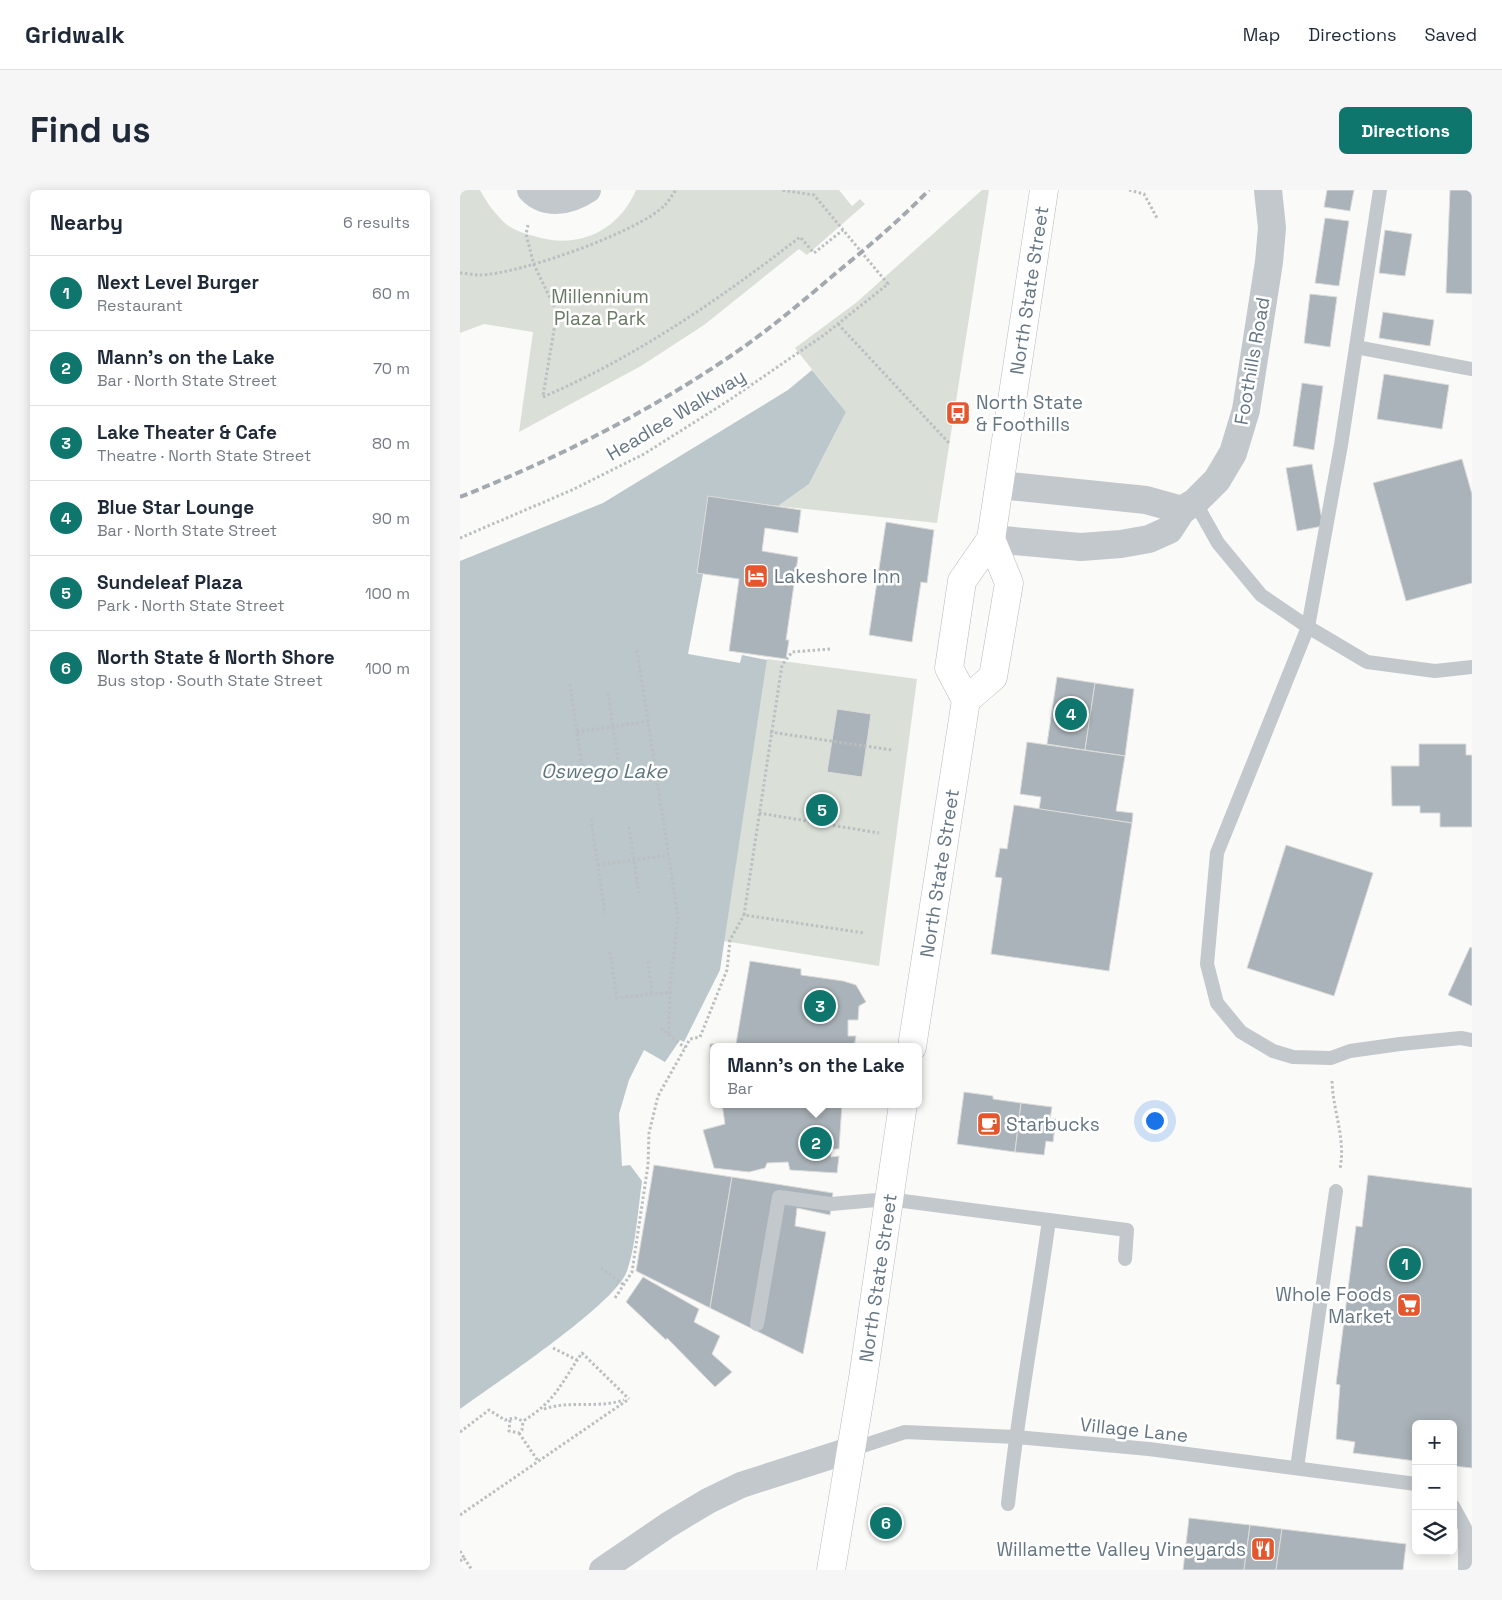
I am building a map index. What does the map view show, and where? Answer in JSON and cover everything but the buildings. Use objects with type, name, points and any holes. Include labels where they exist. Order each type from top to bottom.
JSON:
[{"type":"main road","name":"North State Street","points":[[913,1043],[966,700],[948,668],[962,581],[991,539],[1044,190]]},
{"type":"main road","points":[[966,700],[993,677],[1009,583],[991,539]]},
{"type":"main road","name":"North State Street","points":[[831,1570],[902,1108]]},
{"type":"street","points":[[532,192],[547,200],[564,201],[577,198],[588,190]]},
{"type":"street","name":"Foothills Road","points":[[991,539],[1081,547],[1121,544],[1149,539],[1168,530],[1188,506],[1217,480],[1233,453],[1246,410],[1271,245],[1272,228],[1268,190]]},
{"type":"street","points":[[1000,485],[1188,506]]},
{"type":"street","points":[[602,1570],[668,1525],[708,1501],[741,1485],[850,1450]]},
{"type":"lane","points":[[1380,190],[1356,347],[1308,627],[1217,853],[1207,964],[1217,1003],[1241,1032],[1273,1051],[1293,1057],[1331,1058],[1350,1051],[1400,1044],[1461,1038],[1472,1040]]},
{"type":"lane","points":[[1356,347],[1472,369]]},
{"type":"lane","points":[[1188,506],[1262,595],[1308,627],[1367,662],[1435,671],[1472,667]]},
{"type":"lane","points":[[1297,1468],[1336,1191]]},
{"type":"lane","points":[[757,1324],[779,1197],[831,1204],[888,1200],[1127,1230],[1125,1259]]},
{"type":"lane","points":[[1008,1504],[1015,1438],[1032,1339],[1049,1220]]},
{"type":"lane","name":"Village Lane","points":[[850,1450],[905,1432],[1015,1438],[1150,1449],[1412,1483]]},
{"type":"lane","points":[[1456,1510],[1465,1528],[1465,1570]]},
{"type":"path","points":[[460,273],[480,275],[534,264],[586,247],[630,227],[664,206],[676,190]]},
{"type":"path","points":[[532,192],[526,234],[534,264],[557,312],[543,396],[627,356],[744,280],[800,237],[814,253],[843,230],[814,195],[781,190]]},
{"type":"path","points":[[1129,190],[1144,194],[1157,218]]},
{"type":"path","name":"Headlee Walkway","points":[[460,538],[572,490],[644,454],[728,401],[838,324],[888,284],[843,230]]},
{"type":"path","points":[[838,324],[949,443]]},
{"type":"path","points":[[616,1298],[632,1272],[648,1165],[649,1133],[658,1096],[690,1039],[700,1037],[728,970],[730,940],[744,915],[770,732],[782,665],[792,652],[830,649]]},
{"type":"path","points":[[637,650],[678,917],[669,1036]]},
{"type":"path","points":[[570,684],[584,780]]},
{"type":"path","points":[[608,693],[618,761]]},
{"type":"path","points":[[577,732],[649,721]]},
{"type":"path","points":[[770,732],[892,750]]},
{"type":"path","points":[[759,813],[879,832]]},
{"type":"path","points":[[591,819],[605,914]]},
{"type":"path","points":[[629,827],[638,893]]},
{"type":"path","points":[[598,865],[669,855]]},
{"type":"path","points":[[744,915],[864,933]]},
{"type":"path","points":[[610,952],[617,998],[671,992]]},
{"type":"path","points":[[648,962],[652,993]]},
{"type":"path","points":[[661,1028],[685,1048]]},
{"type":"path","points":[[1331,1058],[1332,1095],[1342,1136],[1342,1157],[1336,1191]]},
{"type":"path","points":[[601,1268],[624,1285]]},
{"type":"path","points":[[552,1348],[577,1360]]},
{"type":"path","points":[[523,1421],[542,1409],[557,1393],[582,1353],[629,1398]]},
{"type":"path","points":[[542,1409],[558,1404],[610,1405],[629,1398]]},
{"type":"path","points":[[460,1515],[629,1398]]},
{"type":"path","points":[[460,1432],[489,1410],[510,1420],[515,1418],[523,1421]]},
{"type":"path","points":[[510,1420],[508,1424],[509,1431],[519,1433],[538,1461]]},
{"type":"path","points":[[519,1433],[522,1430],[523,1421]]},
{"type":"path","points":[[460,1550],[472,1570]]},
{"type":"path","points":[[460,1561],[464,1558]]},
{"type":"green space","name":"Millennium Plaza Park","points":[[460,190],[480,190],[488,204],[499,217],[516,230],[550,240],[566,241],[580,239],[607,227],[619,217],[636,190],[839,190],[852,206],[860,199],[865,204],[807,255],[799,249],[704,325],[641,366],[519,432],[533,332],[484,324],[460,333]]},
{"type":"green space","points":[[982,190],[989,190],[937,523],[778,506],[809,484],[846,412],[795,348],[857,302]]},
{"type":"green space","points":[[767,659],[917,679],[879,966],[724,941]]},
{"type":"water","name":"Oswego Lake","points":[[812,370],[846,412],[809,484],[778,506],[708,497],[697,573],[703,574],[688,654],[740,663],[742,655],[767,660],[720,970],[684,1042],[680,1040],[665,1062],[644,1050],[629,1080],[619,1114],[622,1166],[630,1165],[642,1181],[635,1238],[627,1271],[618,1285],[578,1323],[460,1409],[460,561],[603,503],[788,390]]},
{"type":"railway","points":[[460,497],[531,467],[601,433],[702,375],[748,344],[786,314],[884,233],[929,190]]},
{"type":"place","name":"North State & Foothills","points":[[958,413]]},
{"type":"place","name":"Lakeshore Inn","points":[[756,576]]},
{"type":"place","name":"Blue Star Lounge","points":[[1071,714]]},
{"type":"place","name":"Sundeleaf Plaza","points":[[822,810]]},
{"type":"place","name":"Lake Theater & Cafe","points":[[820,1006]]},
{"type":"place","name":"Starbucks","points":[[989,1124]]},
{"type":"place","name":"Mann's on the Lake","points":[[816,1143]]},
{"type":"place","name":"Next Level Burger","points":[[1405,1264]]},
{"type":"place","name":"Whole Foods Market","points":[[1409,1305]]},
{"type":"place","name":"North State & North Shore","points":[[886,1523]]},
{"type":"place","name":"Willamette Valley Vineyards","points":[[1263,1549]]}]
